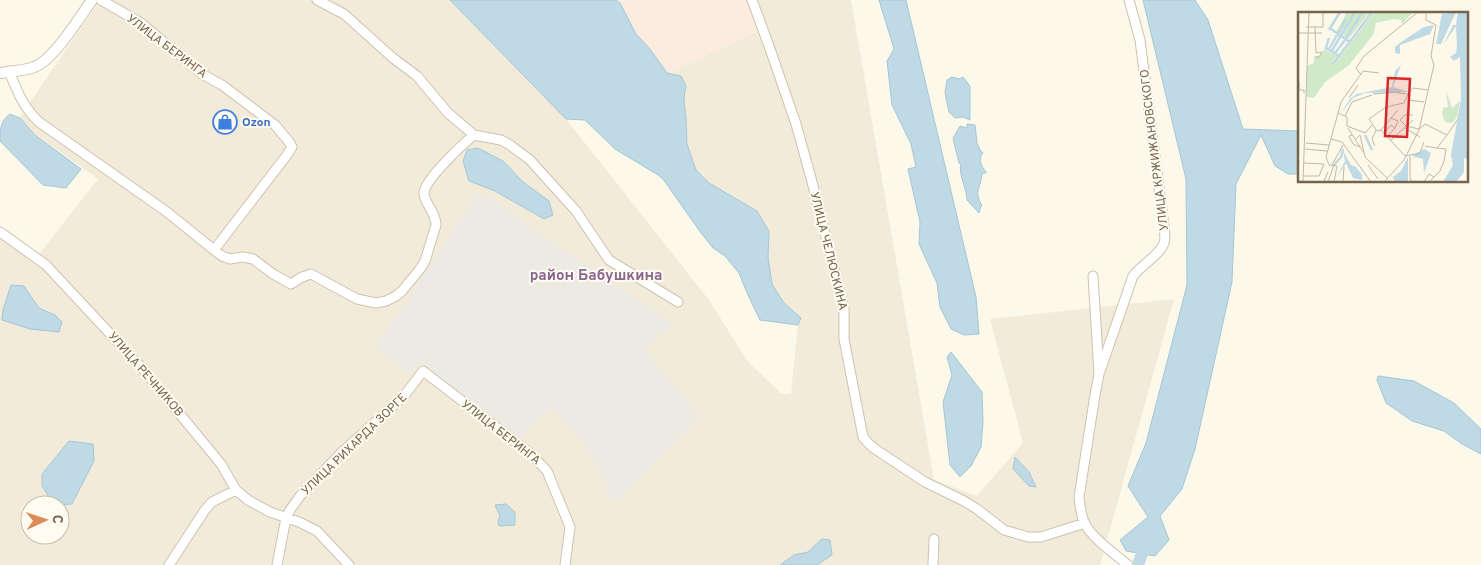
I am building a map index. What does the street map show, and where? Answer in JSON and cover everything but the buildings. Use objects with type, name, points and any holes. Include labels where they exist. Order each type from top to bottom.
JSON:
[{"type":"street","points":[[92,0],[65,38],[46,60],[34,67],[5,72],[20,99],[39,122],[167,212],[222,256],[230,259],[242,257],[253,259],[273,274],[291,284],[311,274],[357,299],[376,303],[396,296],[425,261],[436,225],[434,214],[425,197],[425,189],[449,157],[474,134]]},
{"type":"street","name":"УЛИЦА БЕРИНГА","points":[[102,0],[141,23],[202,74],[222,85],[275,125],[292,147],[214,250]]},
{"type":"street","points":[[317,0],[344,14],[393,58],[417,76],[448,113],[474,134],[500,140],[530,160],[576,211],[609,260],[678,302]]},
{"type":"street","name":"УЛИЦА ЧЕЛЮСКИНА","points":[[752,0],[796,124],[811,178],[844,308],[844,339],[863,437],[869,444],[916,476],[977,508],[1004,530],[1028,537],[1041,536],[1085,523]]},
{"type":"street","name":"УЛИЦА КРЖИЖАНОВСКОГО","points":[[1128,565],[1090,531],[1085,523],[1079,497],[1099,374],[1133,276],[1161,248],[1164,242],[1164,226],[1140,40],[1129,0]]},
{"type":"street","name":"УЛИЦА РЕЧНИКОВ","points":[[0,232],[46,265],[141,367],[221,464],[236,490],[248,500],[286,518]]},
{"type":"street","name":"УЛИЦА КРЖИЖАНОВСКОГО","points":[[1094,276],[1099,374]]},
{"type":"street","name":"УЛИЦА БЕРИНГА","points":[[423,371],[530,453],[547,471],[570,527],[565,565]]},
{"type":"street","name":"УЛИЦА РИХАРДА ЗОРГЕ","points":[[277,565],[286,518],[290,510],[310,484],[342,452],[404,396],[423,371]]},
{"type":"street","points":[[170,565],[212,502],[236,490]]},
{"type":"street","points":[[286,518],[309,526],[317,531],[350,565]]},
{"type":"street","points":[[933,565],[934,539]]},
{"type":"shaded area","points":[[100,0],[450,0],[566,119],[709,300],[748,362],[782,394],[791,394],[798,325],[801,318],[784,303],[772,284],[768,257],[769,231],[757,211],[709,183],[696,170],[687,144],[684,98],[686,86],[681,76],[667,73],[758,31],[745,0],[851,0],[934,480],[977,496],[1023,443],[990,319],[1174,299],[1100,565],[0,565],[0,232],[40,253],[98,179],[17,121]]},
{"type":"shaded area","points":[[616,0],[745,0],[758,31],[667,73],[636,34],[620,3]]},
{"type":"shaded area","points":[[478,193],[487,196],[674,324],[644,349],[700,416],[621,498],[611,500],[585,444],[551,408],[519,438],[428,372],[430,369],[421,361],[408,374],[375,348]]},
{"type":"water","points":[[450,0],[616,0],[620,3],[636,34],[650,49],[667,73],[681,76],[686,86],[684,98],[687,144],[696,170],[709,183],[757,211],[769,231],[768,257],[772,284],[784,303],[801,318],[798,325],[760,320],[739,273],[725,256],[713,248],[663,179],[615,149],[585,120],[566,119]]},
{"type":"water","points":[[879,0],[906,0],[976,297],[979,334],[964,335],[951,329],[940,307],[937,283],[919,244],[920,222],[908,169],[916,167],[911,144],[892,105],[887,61],[894,49]]},
{"type":"water","points":[[1143,0],[1195,0],[1208,20],[1243,129],[1298,131],[1298,174],[1288,174],[1275,166],[1261,135],[1236,184],[1232,282],[1195,449],[1182,489],[1160,516],[1169,540],[1155,556],[1126,551],[1120,540],[1148,517],[1128,486],[1146,443],[1187,285],[1186,179]]},
{"type":"water","points":[[952,77],[959,79],[963,77],[970,86],[970,120],[963,117],[955,118],[949,112],[945,93],[947,80]]},
{"type":"water","points":[[10,114],[20,118],[35,135],[81,169],[66,188],[43,185],[0,141],[2,123]]},
{"type":"water","points":[[967,124],[975,125],[977,143],[981,152],[983,152],[981,163],[986,172],[982,173],[978,190],[982,206],[979,213],[967,200],[960,168],[961,164],[959,163],[953,138],[960,126],[967,128]]},
{"type":"water","points":[[478,148],[503,161],[523,182],[549,201],[553,215],[544,219],[495,191],[469,181],[463,161],[467,150]]},
{"type":"water","points":[[11,285],[24,286],[39,308],[55,315],[62,322],[59,332],[30,329],[2,320],[3,310]]},
{"type":"water","points":[[951,352],[982,392],[983,422],[981,447],[971,466],[960,477],[950,465],[943,402],[952,375],[947,357]]},
{"type":"water","points":[[1378,376],[1414,381],[1454,403],[1481,429],[1481,454],[1462,444],[1444,431],[1412,421],[1386,403],[1377,380]]},
{"type":"water","points":[[69,441],[93,444],[94,461],[72,504],[70,504],[70,495],[48,495],[42,486],[42,474]]},
{"type":"water","points":[[1015,457],[1029,472],[1036,487],[1029,486],[1013,469]]},
{"type":"water","points":[[506,504],[515,512],[515,525],[499,526],[500,516],[495,505]]},
{"type":"water","points":[[822,539],[830,540],[832,555],[817,565],[780,565],[794,555],[808,552]]},
{"type":"waterway","points":[[1139,562],[1147,539]]},
{"type":"place","name":"Ozon","points":[[225,122]]},
{"type":"district","name":"район Бабушкина","points":[[596,275]]}]
